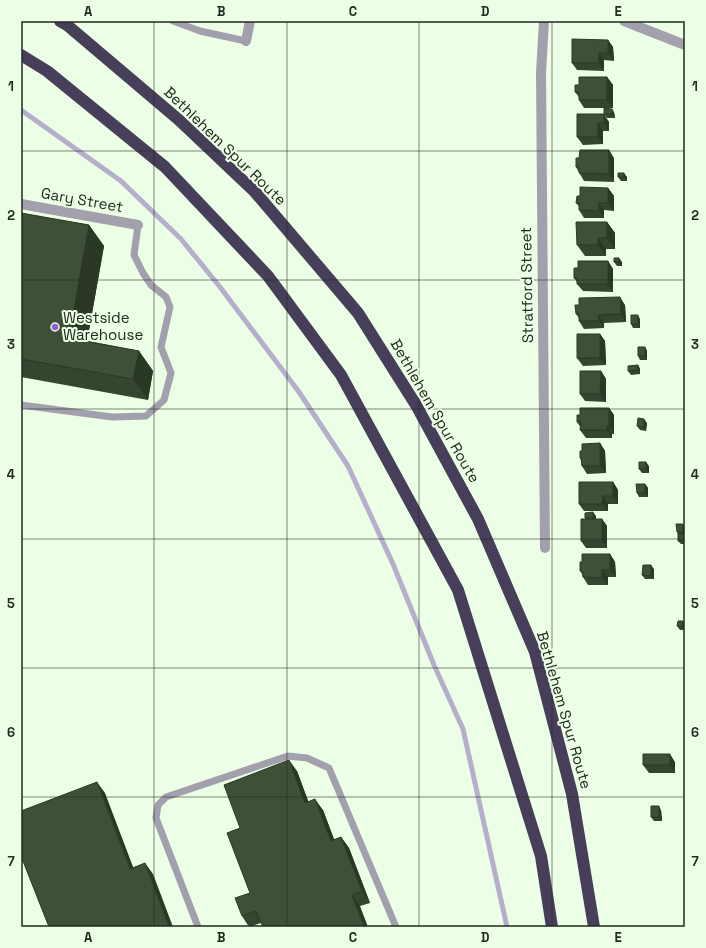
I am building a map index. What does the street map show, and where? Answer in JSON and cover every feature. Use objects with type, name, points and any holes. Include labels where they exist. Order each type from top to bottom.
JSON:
[{"type":"highway","name":"Bethlehem Spur Route","points":[[60,21],[67,25],[179,120],[255,192],[358,313],[416,405],[478,519],[535,652],[572,794],[594,927]]},
{"type":"highway","points":[[21,55],[47,71],[165,167],[268,276],[341,375],[458,590],[542,856],[552,927]]},
{"type":"street","points":[[246,41],[250,21]]},
{"type":"street","name":"Stratford Street","points":[[544,21],[541,81],[545,548]]},
{"type":"street","points":[[624,21],[685,45]]},
{"type":"street","name":"Gary Street","points":[[21,204],[138,225]]},
{"type":"lane","points":[[173,21],[200,31],[246,41]]},
{"type":"lane","points":[[21,405],[112,418],[146,416],[164,400],[171,373],[161,347],[170,307],[166,297],[151,285],[134,255],[138,225]]},
{"type":"lane","points":[[198,927],[156,818],[158,805],[166,797],[288,756],[307,758],[330,768],[396,927]]},
{"type":"building","points":[[572,39],[608,40],[608,53],[599,53],[599,63],[572,63]]},
{"type":"building","points":[[579,77],[607,77],[607,100],[579,100],[579,92],[575,92],[575,85],[579,85]]},
{"type":"building","points":[[604,108],[612,109],[612,114],[604,114]]},
{"type":"building","points":[[577,114],[604,114],[604,123],[598,123],[598,137],[577,137]]},
{"type":"building","points":[[580,150],[609,150],[609,174],[579,173],[579,167],[576,167],[576,158],[579,158]]},
{"type":"building","points":[[618,173],[624,173],[624,177],[618,177]]},
{"type":"building","points":[[580,187],[608,188],[608,203],[599,203],[599,211],[579,210],[579,203],[576,203],[577,196],[580,196]]},
{"type":"building","name":"Westside Warehouse","points":[[21,213],[89,225],[69,338],[139,351],[133,379],[21,359]]},
{"type":"building","points":[[576,222],[607,222],[607,238],[598,238],[598,245],[577,245]]},
{"type":"building","points":[[614,258],[619,258],[619,262],[614,262]]},
{"type":"building","points":[[578,261],[608,261],[608,284],[577,284],[577,278],[574,278],[574,268],[578,268]]},
{"type":"building","points":[[620,297],[621,314],[598,315],[599,321],[579,321],[579,313],[576,314],[575,305],[579,305],[579,298]]},
{"type":"building","points":[[631,315],[638,315],[638,324],[631,324]]},
{"type":"building","points":[[577,334],[600,334],[600,358],[577,358]]},
{"type":"building","points":[[638,347],[645,347],[645,356],[638,356]]},
{"type":"building","points":[[638,365],[638,370],[628,371],[628,366]]},
{"type":"building","points":[[580,371],[601,371],[600,394],[580,394]]},
{"type":"building","points":[[580,408],[609,408],[609,426],[607,426],[607,430],[580,430],[581,422],[577,422],[577,415],[580,415]]},
{"type":"building","points":[[638,418],[644,419],[644,427],[637,426]]},
{"type":"building","points":[[600,443],[600,466],[582,466],[580,451],[582,451],[582,444]]},
{"type":"building","points":[[639,462],[646,462],[646,469],[639,469]]},
{"type":"building","points":[[579,482],[613,482],[613,496],[603,496],[602,504],[579,504]]},
{"type":"building","points":[[636,484],[645,484],[645,493],[637,493]]},
{"type":"building","points":[[593,512],[593,518],[585,518],[585,513]]},
{"type":"building","points":[[581,519],[602,519],[602,541],[581,541]]},
{"type":"building","points":[[676,524],[683,524],[683,532],[677,532]]},
{"type":"building","points":[[678,534],[684,534],[685,540],[678,541]]},
{"type":"building","points":[[582,554],[610,554],[610,570],[602,570],[602,578],[583,577],[582,571],[580,571]]},
{"type":"building","points":[[643,565],[651,565],[651,576],[642,575]]},
{"type":"building","points":[[678,621],[683,621],[683,626],[677,626]]},
{"type":"building","points":[[643,754],[670,754],[670,765],[643,765]]},
{"type":"building","points":[[289,760],[305,803],[315,799],[331,841],[341,837],[362,891],[352,895],[364,927],[263,927],[256,911],[242,916],[235,898],[250,893],[227,833],[240,828],[224,785]]},
{"type":"building","points":[[97,782],[130,869],[145,863],[169,927],[49,927],[21,856],[21,811]]},
{"type":"building","points":[[651,806],[659,806],[659,817],[651,817]]},
{"type":"waterway","points":[[21,110],[121,181],[181,239],[220,287],[299,392],[348,466],[393,564],[434,665],[463,729],[507,927]]},
{"type":"place","name":"Westside Warehouse","points":[[55,327]]}]
